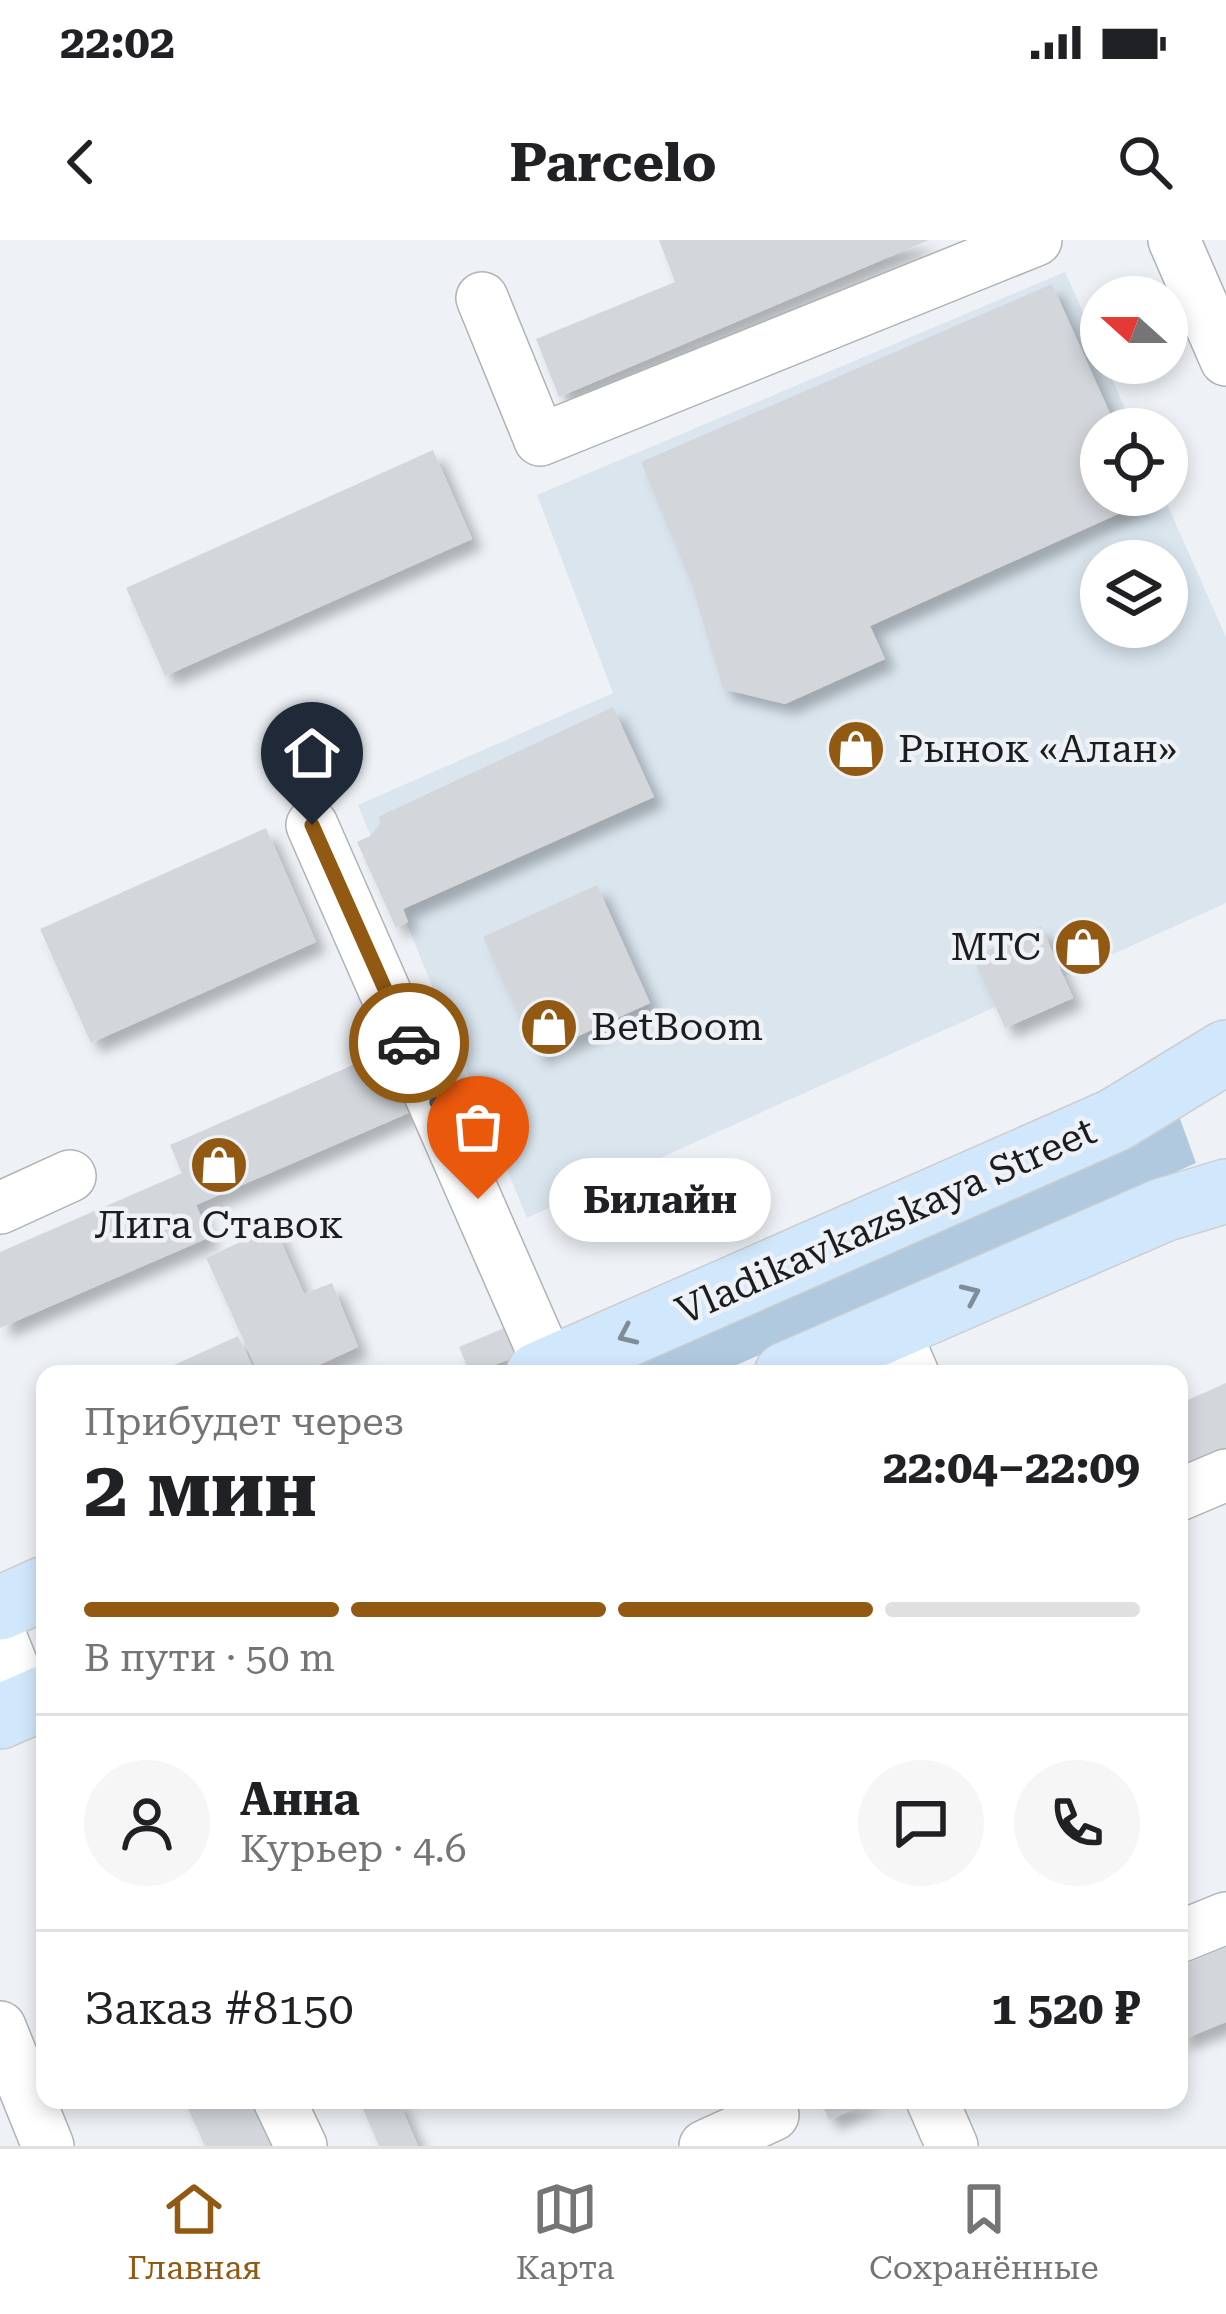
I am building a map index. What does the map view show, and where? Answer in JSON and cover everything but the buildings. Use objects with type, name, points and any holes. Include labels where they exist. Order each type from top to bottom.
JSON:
[{"type":"main road","name":"Vladikavkazskaya Street","points":[[558,1365],[1115,1120],[1226,1052]]},
{"type":"main road","points":[[832,1365],[903,1351],[1163,1210],[1226,1191]]},
{"type":"main road","points":[[0,1607],[36,1592]]},
{"type":"street","points":[[482,298],[540,440],[1036,240]]},
{"type":"street","points":[[1174,240],[1226,360]]},
{"type":"street","points":[[312,825],[541,1365]]},
{"type":"street","points":[[0,1208],[70,1176]]},
{"type":"street","points":[[1188,1491],[1226,1475]]},
{"type":"street","points":[[0,1635],[24,1706]]},
{"type":"street","points":[[1188,1933],[1226,1918]]},
{"type":"street","points":[[0,2027],[48,2146]]},
{"type":"street","points":[[283,2109],[301,2146]]},
{"type":"street","points":[[936,2109],[952,2146]]},
{"type":"street","points":[[705,2146],[775,2120]]},
{"type":"shaded area","name":"Рынок «Алан»","points":[[1065,272],[1080,306],[1080,384],[1114,384],[1125,408],[1080,408],[1080,516],[1172,516],[1183,540],[1080,540],[1080,648],[1188,648],[1188,551],[1226,637],[1226,903],[527,1218],[358,805],[613,693],[537,495]]},
{"type":"shaded area","points":[[1179,1116],[1196,1163],[736,1365],[608,1365]]},
{"type":"way so far","points":[[409,1043],[478,1199]]},
{"type":"place","name":"Рынок «Алан»","points":[[856,749]]},
{"type":"place","name":"МТС","points":[[1083,947]]},
{"type":"place","name":"BetBoom","points":[[549,1027]]},
{"type":"place","name":"Лига Ставок","points":[[219,1165]]},
{"type":"place","name":"Билайн","points":[[478,1199]]},
{"type":"route","points":[[312,825],[409,1043]]}]
